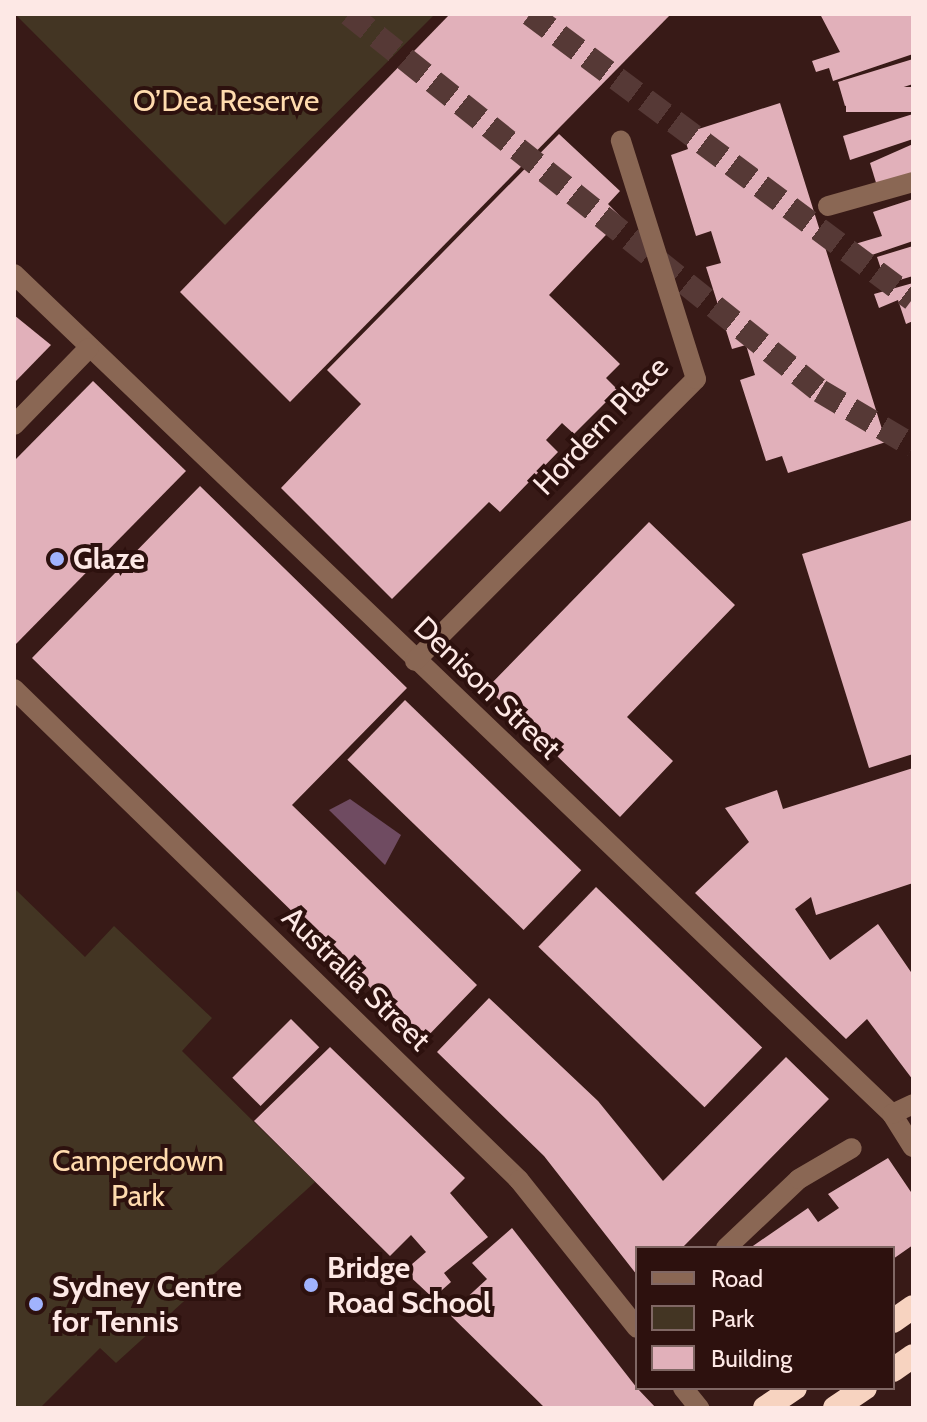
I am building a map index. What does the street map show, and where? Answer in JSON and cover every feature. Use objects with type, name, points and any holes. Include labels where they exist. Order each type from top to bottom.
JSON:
[{"type":"highway","points":[[895,1320],[913,1307]]},
{"type":"highway","points":[[895,1369],[913,1356]]},
{"type":"highway","points":[[765,1408],[792,1390]]},
{"type":"highway","points":[[835,1408],[862,1390]]},
{"type":"street","name":"Hordern Place","points":[[415,661],[696,379],[621,141]]},
{"type":"street","points":[[828,206],[913,182]]},
{"type":"street","name":"Denison Street","points":[[14,274],[415,661],[892,1114],[913,1147]]},
{"type":"street","points":[[14,425],[89,348]]},
{"type":"street","name":"Australia Street","points":[[14,689],[519,1180],[635,1325]]},
{"type":"street","points":[[892,1114],[913,1104]]},
{"type":"street","points":[[728,1246],[799,1179],[852,1148]]},
{"type":"street","points":[[685,1390],[699,1408]]},
{"type":"green space","name":"O’Dea Reserve","points":[[15,14],[435,14],[225,225]]},
{"type":"green space","name":"Camperdown Park","points":[[14,888],[85,957],[114,926],[212,1018],[182,1051],[315,1182],[116,1363],[100,1348],[40,1408],[14,1408]]},
{"type":"shaded area","points":[[350,799],[401,835],[385,865],[329,810]]},
{"type":"building","points":[[450,14],[671,14],[290,402],[180,292]]},
{"type":"building","points":[[820,14],[913,14],[913,54],[833,81],[829,68],[816,72],[812,61],[840,52]]},
{"type":"building","points":[[913,59],[913,84],[845,106],[838,82]]},
{"type":"building","points":[[846,87],[913,87],[913,112],[846,112]]},
{"type":"building","points":[[780,103],[886,442],[788,473],[782,456],[766,461],[740,380],[755,375],[746,345],[732,349],[706,267],[721,263],[711,231],[696,236],[671,155],[688,149],[683,134]]},
{"type":"building","points":[[913,114],[913,139],[850,160],[843,136]]},
{"type":"building","points":[[559,134],[620,191],[608,204],[622,218],[549,295],[620,364],[606,378],[618,390],[574,434],[562,423],[546,440],[558,452],[500,512],[489,502],[392,599],[281,488],[361,404],[327,370]]},
{"type":"building","points":[[913,144],[913,174],[877,186],[870,163]]},
{"type":"building","points":[[913,199],[913,241],[860,259],[855,244],[882,236],[873,212]]},
{"type":"building","points":[[913,246],[913,276],[886,284],[877,257]]},
{"type":"building","points":[[913,283],[913,321],[906,324],[898,300],[879,308],[874,294]]},
{"type":"building","points":[[14,315],[51,345],[14,383]]},
{"type":"building","name":"Glaze","points":[[93,381],[186,471],[14,646],[14,461]]},
{"type":"building","points":[[200,486],[407,688],[292,805],[477,985],[424,1040],[32,658]]},
{"type":"building","points":[[912,520],[913,754],[869,768],[802,554]]},
{"type":"building","points":[[649,522],[735,605],[627,717],[673,761],[620,817],[487,688]]},
{"type":"building","points":[[405,700],[581,870],[524,930],[347,760]]},
{"type":"building","points":[[913,768],[913,883],[816,915],[811,897],[795,909],[830,960],[878,924],[913,975],[913,1080],[867,1019],[846,1039],[695,893],[749,842],[725,808],[777,790],[783,809]]},
{"type":"building","points":[[596,887],[762,1047],[705,1107],[538,947]]},
{"type":"building","points":[[489,998],[598,1101],[663,1181],[786,1057],[829,1099],[684,1246],[635,1246],[635,1272],[544,1156],[437,1052]]},
{"type":"building","points":[[291,1019],[319,1047],[261,1106],[232,1078]]},
{"type":"building","points":[[330,1047],[465,1178],[450,1193],[488,1237],[444,1273],[451,1282],[433,1298],[404,1271],[426,1252],[411,1235],[390,1256],[254,1121]]},
{"type":"building","points":[[888,1158],[913,1195],[913,1245],[895,1258],[895,1246],[753,1246],[808,1208],[818,1222],[839,1208],[828,1194]]},
{"type":"building","points":[[512,1228],[635,1385],[635,1390],[639,1390],[656,1408],[545,1408],[449,1314],[487,1279],[472,1263]]},
{"type":"tunnel","points":[[349,14],[820,391],[913,446]]},
{"type":"tunnel","points":[[530,14],[913,299]]},
{"type":"place","name":"Glaze","points":[[57,559]]},
{"type":"place","name":"Bridge Road School","points":[[311,1285]]},
{"type":"place","name":"Sydney Centre for Tennis","points":[[36,1304]]}]
